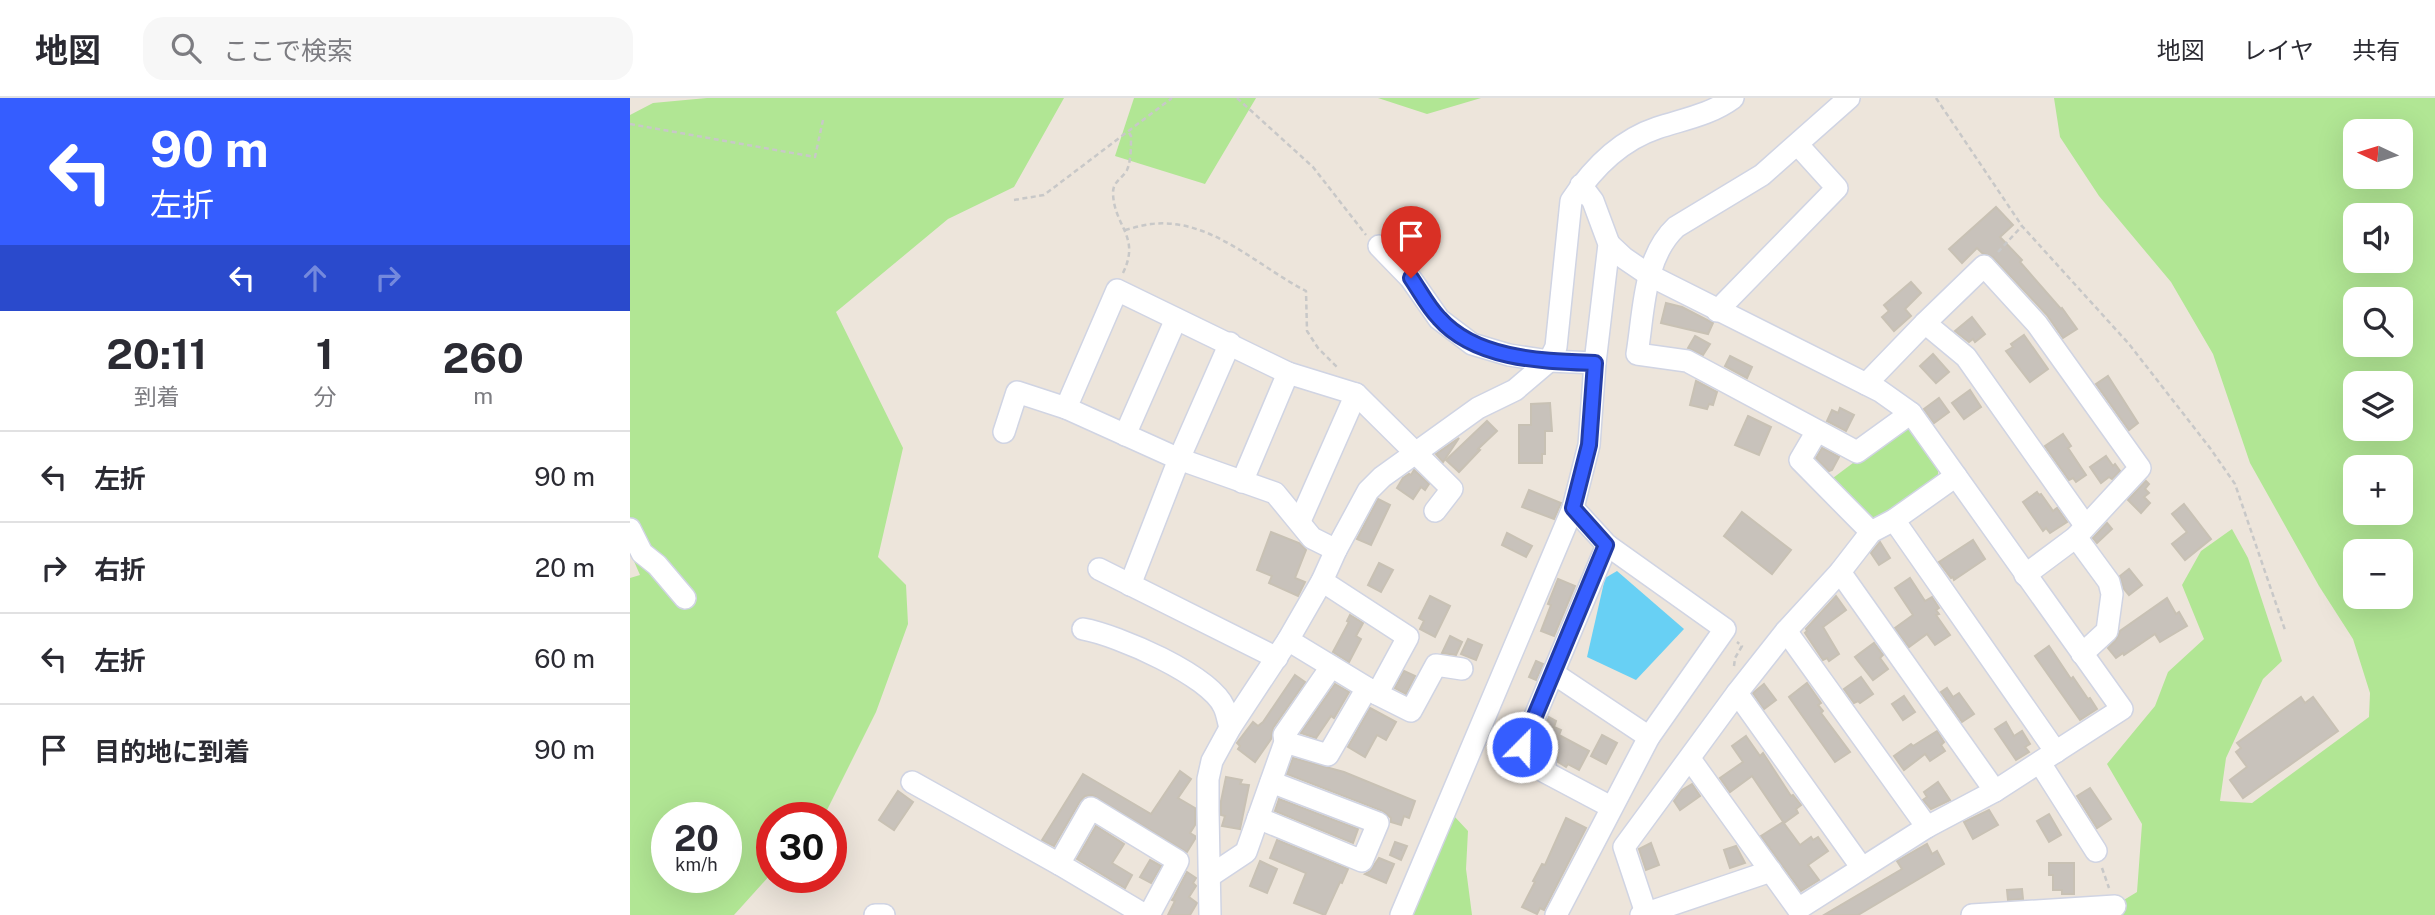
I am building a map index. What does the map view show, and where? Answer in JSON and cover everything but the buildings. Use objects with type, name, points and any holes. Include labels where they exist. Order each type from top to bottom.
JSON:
[{"type":"street","points":[[1210,915],[1208,779],[1212,761],[1322,581],[1368,491],[1414,453],[1478,408],[1515,390],[1549,361],[1556,347],[1571,201],[1599,165],[1628,141],[1656,128],[1707,114],[1733,98]]},
{"type":"street","points":[[1849,98],[1762,176],[1676,227],[1665,238],[1649,275],[1637,354],[1687,362],[1857,452],[1911,413]]},
{"type":"street","points":[[1717,311],[1837,188],[1798,145]]},
{"type":"street","points":[[1581,185],[1593,201],[1609,244],[1624,258],[1649,275],[1717,311],[1866,384],[1911,413],[2122,709],[1995,791],[1927,827],[1798,909],[1690,759]]},
{"type":"street","points":[[1401,915],[1573,508],[1589,445],[1595,363],[1609,244]]},
{"type":"street","points":[[1379,246],[1411,278],[1439,319],[1472,344],[1509,355],[1549,361],[1595,363]]},
{"type":"street","points":[[1866,384],[1984,266],[2037,324],[2140,468],[2080,531],[2025,575]]},
{"type":"street","points":[[1066,408],[1117,290],[1288,373],[1356,394],[1452,489],[1435,511]]},
{"type":"street","points":[[1125,435],[1176,319]]},
{"type":"street","points":[[1925,323],[1966,357],[2080,531],[2109,582],[2112,594],[2107,631],[2082,654]]},
{"type":"street","points":[[1130,585],[1179,459],[1230,343]]},
{"type":"street","points":[[1242,482],[1288,373]]},
{"type":"street","points":[[1004,432],[1017,392],[1066,408],[1179,459],[1275,493],[1312,538],[1336,550]]},
{"type":"street","points":[[1300,521],[1356,394]]},
{"type":"street","points":[[1817,431],[1800,460],[1871,532]]},
{"type":"street","points":[[1771,871],[1644,914],[1625,847],[1737,693],[1871,532],[1894,520],[1956,476]]},
{"type":"street","points":[[1556,915],[1649,737],[1725,629],[1606,545],[1573,508]]},
{"type":"street","points":[[1894,520],[2048,757],[2096,851]]},
{"type":"street","points":[[630,529],[642,553],[657,565],[685,598]]},
{"type":"street","points":[[1606,545],[1522,747],[1545,757],[1545,772],[1611,807]]},
{"type":"street","points":[[1099,569],[1130,585],[1282,649],[1332,667],[1411,711],[1436,665],[1462,669]]},
{"type":"street","points":[[1840,572],[1995,791]]},
{"type":"street","points":[[1284,741],[1328,755],[1408,637],[1322,581]]},
{"type":"street","points":[[1083,629],[1131,643],[1209,688],[1224,705],[1230,728]]},
{"type":"street","points":[[1786,631],[1927,827]]},
{"type":"street","points":[[1210,877],[1246,852],[1271,782],[1284,735],[1332,667]]},
{"type":"street","points":[[1553,673],[1649,737]]},
{"type":"street","points":[[1737,693],[1862,868]]},
{"type":"street","points":[[912,782],[1147,915],[1178,861],[1091,808],[1059,864]]},
{"type":"street","points":[[1258,818],[1362,861],[1378,824],[1271,782]]},
{"type":"street","points":[[1972,915],[2115,906]]},
{"type":"street","points":[[875,915],[884,915]]},
{"type":"path","points":[[1014,200],[1044,195],[1172,98]]},
{"type":"path","points":[[1237,98],[1313,167],[1352,215],[1359,228],[1379,246]]},
{"type":"path","points":[[1936,98],[2022,226],[2129,344],[2235,484],[2285,630]]},
{"type":"path","points":[[630,124],[815,157],[823,120]]},
{"type":"path","points":[[1117,290],[1128,263],[1130,245],[1115,208],[1113,193],[1115,183],[1127,170],[1131,136],[1128,131]]},
{"type":"path","points":[[1125,230],[1152,223],[1198,229],[1306,291],[1307,331],[1318,348],[1350,380],[1356,394]]},
{"type":"path","points":[[1991,259],[2022,226]]},
{"type":"path","points":[[1734,669],[1735,658]]},
{"type":"path","points":[[2096,851],[2115,906]]},
{"type":"green space","points":[[707,98],[1064,98],[1014,187],[948,219],[836,312],[903,448],[878,557],[906,585],[908,624],[876,712],[831,802],[756,802],[756,891],[734,915],[630,915],[630,578],[640,575],[630,552],[630,115],[653,103]]},
{"type":"green space","points":[[1134,98],[1256,98],[1205,184],[1115,156]]},
{"type":"green space","points":[[1378,98],[1481,98],[1427,114]]},
{"type":"green space","points":[[2054,98],[2435,98],[2435,915],[2089,915],[2104,912],[2137,892],[2142,824],[2107,764],[2155,706],[2168,672],[2204,639],[2182,585],[2201,551],[2232,529],[2248,558],[2282,661],[2263,679],[2226,758],[2220,801],[2252,803],[2369,717],[2370,693],[2353,639],[2319,586],[2250,463],[2213,354],[2171,282],[2099,196],[2060,137]]},
{"type":"green space","points":[[1905,424],[1938,470],[1938,478],[1879,519],[1863,518],[1829,481]]},
{"type":"green space","points":[[1454,816],[1468,831],[1466,869],[1472,915],[1410,915]]},
{"type":"water","points":[[1617,571],[1684,629],[1636,680],[1587,657],[1605,578]]},
{"type":"route","points":[[1411,278],[1439,319],[1472,344],[1509,355],[1549,361],[1595,363],[1589,445],[1573,508],[1606,545],[1522,747]]}]
